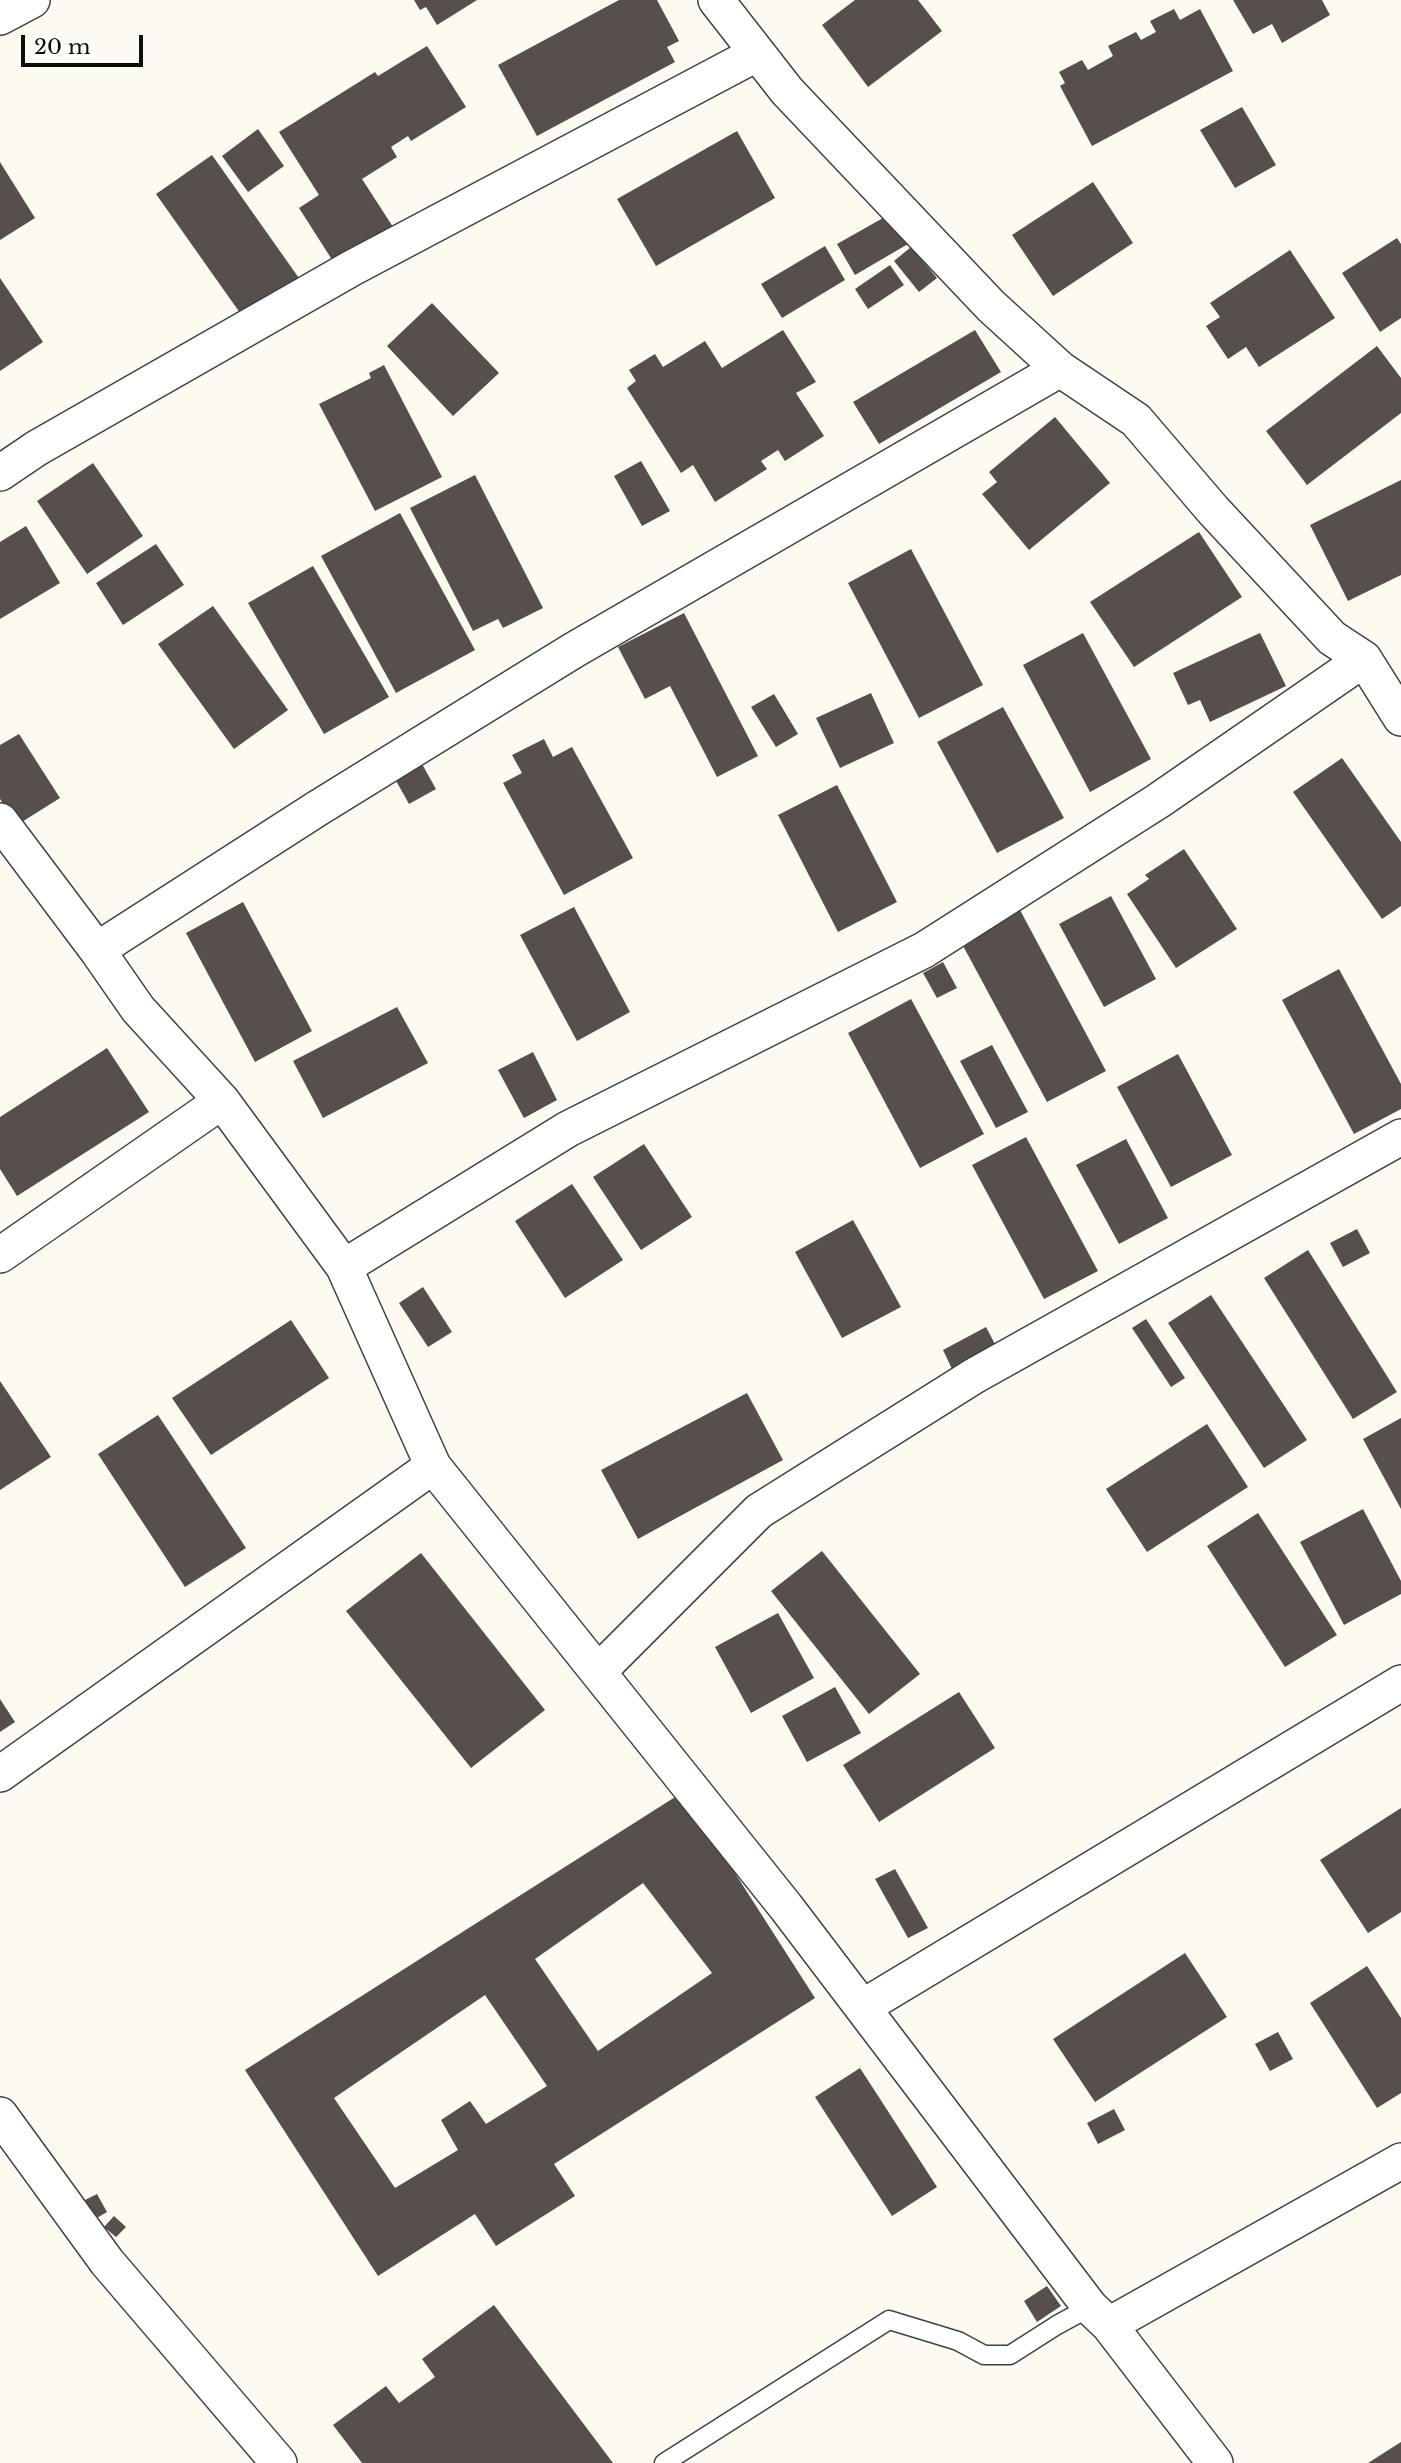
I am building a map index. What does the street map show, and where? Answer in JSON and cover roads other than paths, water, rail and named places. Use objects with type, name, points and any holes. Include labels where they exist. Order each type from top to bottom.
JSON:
[{"type":"street","points":[[0,17],[33,0]]},
{"type":"street","points":[[716,0],[787,91],[990,306],[1060,369],[1136,420],[1213,510],[1332,638],[1364,659],[1400,715]]},
{"type":"street","points":[[0,472],[37,448],[352,268],[756,54]]},
{"type":"street","points":[[97,950],[318,808],[574,650],[1060,369]]},
{"type":"street","points":[[344,1267],[568,1129],[924,950],[1158,801],[1364,659]]},
{"type":"street","points":[[0,821],[138,1009],[222,1101],[344,1267],[433,1466],[863,2007],[1215,2463]]},
{"type":"street","points":[[0,1255],[222,1101]]},
{"type":"street","points":[[598,1672],[759,1511],[974,1376],[1401,1137]]},
{"type":"street","points":[[0,1774],[433,1466]]},
{"type":"street","points":[[863,2007],[1401,1683]]},
{"type":"street","points":[[0,2115],[107,2262],[279,2463]]},
{"type":"street","points":[[1100,2316],[1401,2161]]},
{"type":"lane","points":[[664,2463],[889,2320],[958,2341],[984,2355],[1010,2355],[1100,2316]]}]
